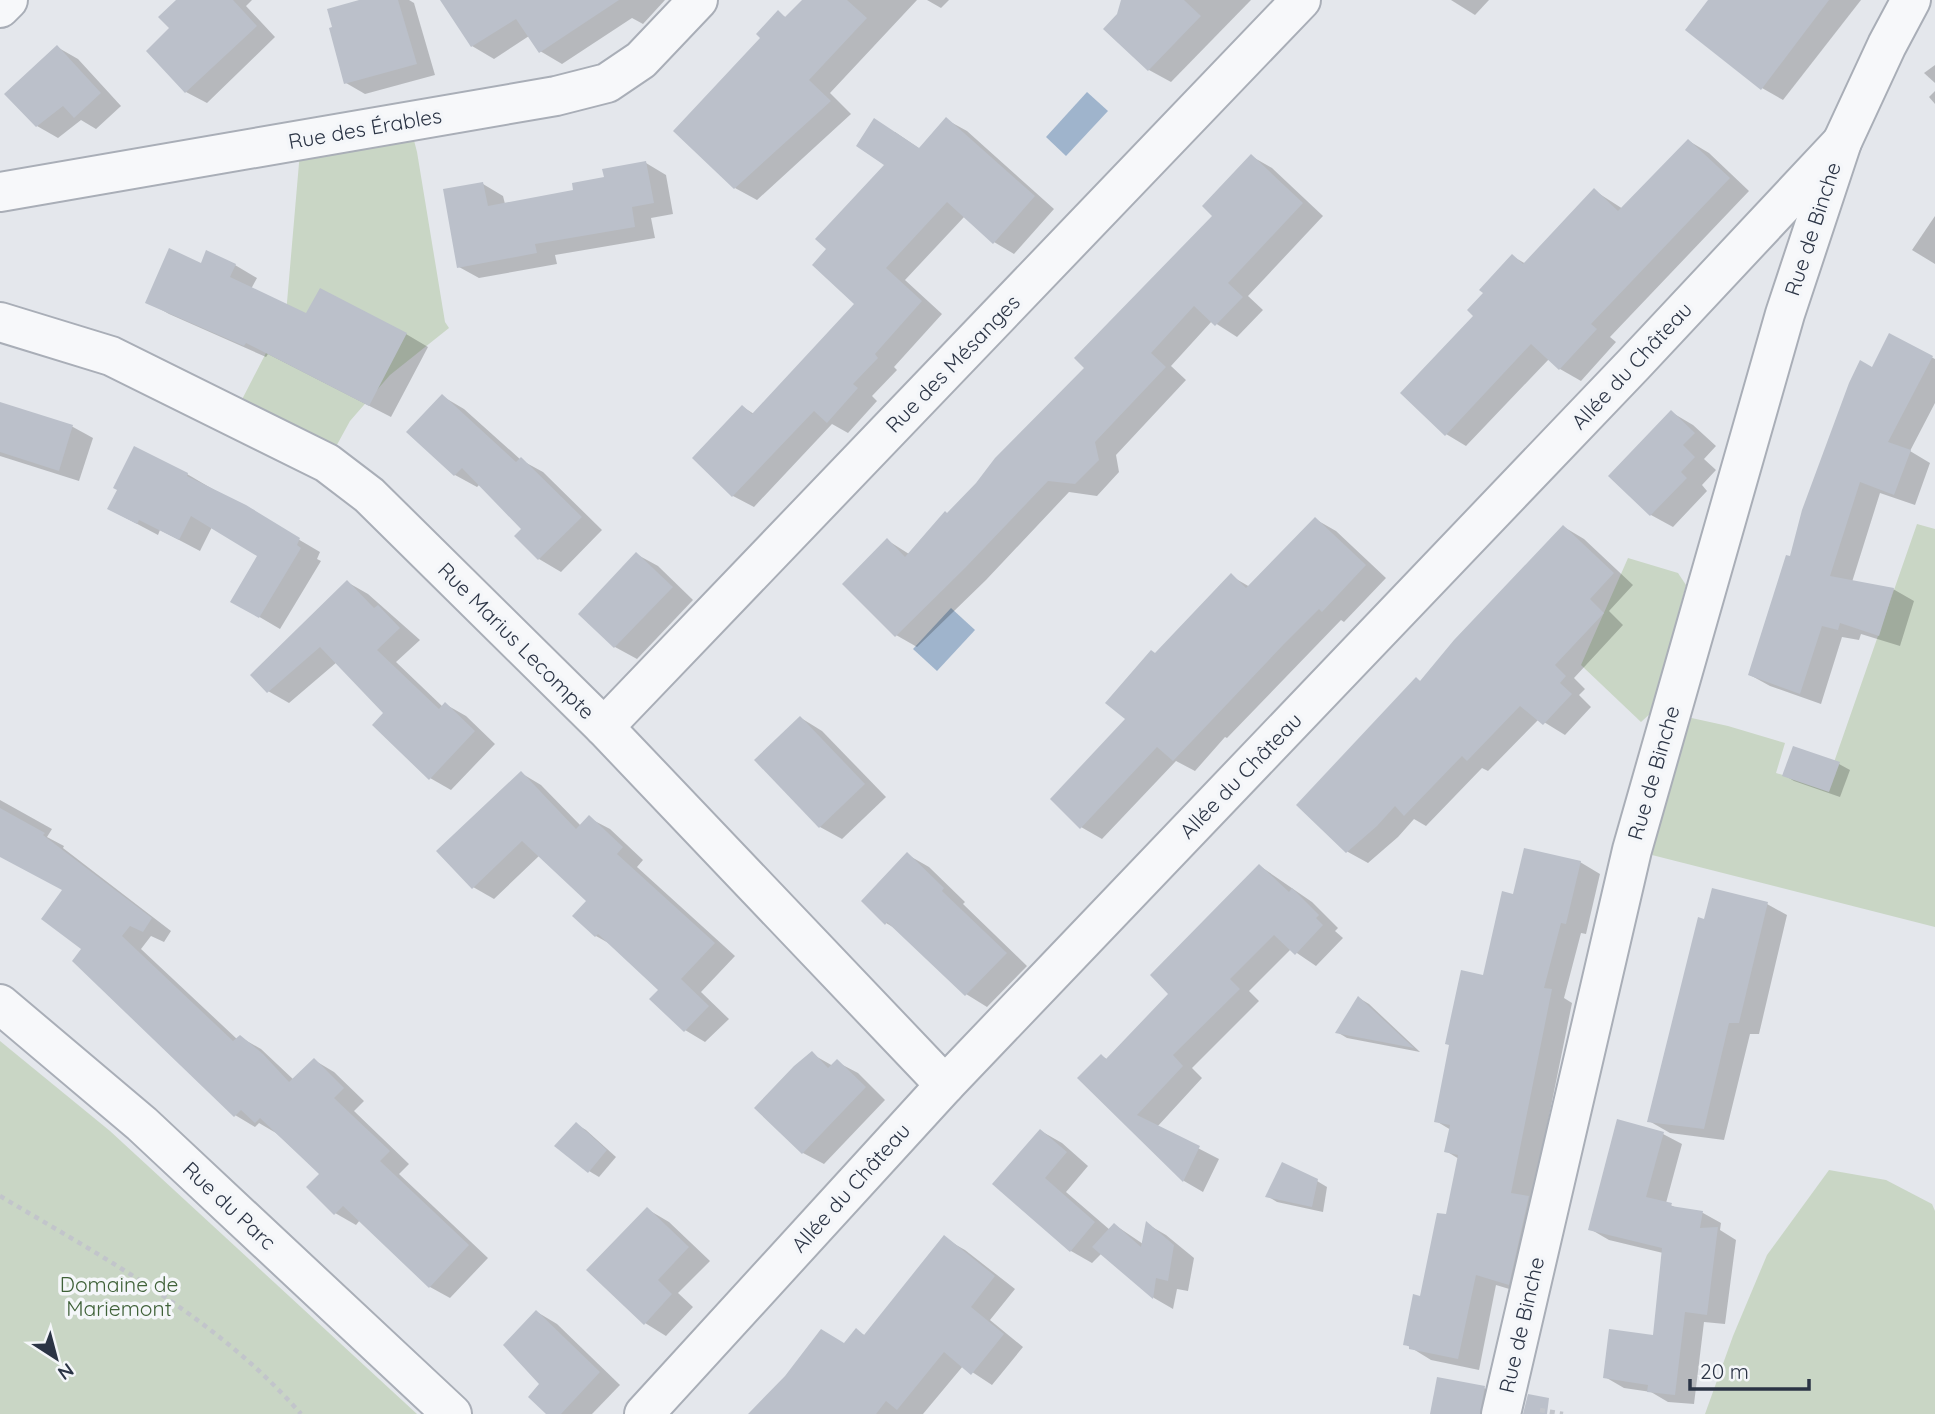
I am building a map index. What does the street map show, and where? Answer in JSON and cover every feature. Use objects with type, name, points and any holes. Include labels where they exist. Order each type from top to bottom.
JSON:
[{"type":"street","points":[[0,8],[8,0]]},
{"type":"street","name":"Rue des Érables","points":[[0,192],[543,99],[607,83],[641,61],[698,0]]},
{"type":"street","name":"Rue des Mésanges","points":[[604,727],[1301,0]]},
{"type":"street","points":[[1842,142],[1911,0]]},
{"type":"street","name":"Allée du Château","points":[[644,1414],[945,1085],[1625,374],[1842,142]]},
{"type":"street","name":"Rue de Binche","points":[[1501,1414],[1632,850],[1785,314],[1842,142]]},
{"type":"street","name":"Rue Marius Lecompte","points":[[0,322],[111,356],[327,463],[369,495],[604,727],[945,1085]]},
{"type":"street","name":"Rue du Parc","points":[[0,1004],[142,1124],[452,1414]]},
{"type":"path","points":[[0,1196],[147,1284],[250,1362],[301,1414]]},
{"type":"green space","points":[[409,121],[417,152],[445,322],[449,328],[390,375],[350,421],[327,463],[233,417],[286,314],[301,140]]},
{"type":"green space","points":[[1917,524],[1935,529],[1935,927],[1652,855],[1687,717],[1785,743],[1776,773],[1825,788]]},
{"type":"green space","points":[[1628,558],[1678,573],[1686,585],[1652,712],[1641,722],[1581,665]]},
{"type":"green space","name":"Domaine de Mariemont","points":[[0,1041],[110,1131],[417,1414],[0,1414]]},
{"type":"green space","points":[[1829,1170],[1886,1180],[1932,1204],[1935,1211],[1935,1414],[1705,1414],[1733,1336],[1767,1255]]},
{"type":"water","points":[[1087,92],[1108,111],[1066,156],[1046,137]]},
{"type":"water","points":[[951,608],[975,630],[937,671],[913,649]]},
{"type":"building","points":[[176,0],[233,0],[257,26],[185,93],[146,51],[169,28],[158,17]]},
{"type":"building","points":[[359,0],[398,0],[417,64],[344,84],[329,28],[332,27],[327,9]]},
{"type":"building","points":[[440,0],[619,0],[539,53],[516,19],[471,47]]},
{"type":"building","points":[[802,0],[847,0],[867,18],[809,80],[831,101],[734,189],[673,131],[760,38],[756,34],[778,10],[785,17]]},
{"type":"building","points":[[1121,0],[1184,0],[1201,16],[1148,71],[1103,29],[1117,14]]},
{"type":"building","points":[[1708,0],[1829,0],[1761,90],[1685,30]]},
{"type":"building","points":[[57,45],[101,93],[74,118],[63,106],[36,127],[4,94]]},
{"type":"building","points":[[946,117],[1035,196],[993,244],[947,202],[886,268],[922,301],[875,354],[878,358],[853,384],[858,388],[827,423],[814,411],[732,497],[692,458],[742,405],[752,414],[854,304],[812,265],[826,249],[815,239],[884,165],[856,146],[874,118],[919,148]]},
{"type":"building","points":[[1688,139],[1730,178],[1591,324],[1597,329],[1559,370],[1531,344],[1445,436],[1400,393],[1473,316],[1467,310],[1483,293],[1479,290],[1512,254],[1523,264],[1594,188],[1618,211]]},
{"type":"building","points":[[1251,154],[1303,203],[1228,283],[1243,297],[1215,326],[1194,306],[1151,353],[1166,367],[1095,442],[1099,460],[1075,484],[1048,481],[895,637],[842,584],[887,538],[905,557],[945,511],[947,513],[976,483],[995,458],[1084,368],[1074,358],[1212,216],[1202,206]]},
{"type":"building","points":[[646,161],[654,203],[632,207],[635,227],[535,244],[537,253],[457,268],[443,189],[483,182],[488,206],[573,190],[572,183],[604,177],[602,169]]},
{"type":"building","points":[[169,248],[201,263],[206,250],[236,264],[230,277],[306,313],[320,288],[407,333],[369,406],[246,343],[244,346],[145,303]]},
{"type":"building","points":[[1889,333],[1933,356],[1888,442],[1911,450],[1894,495],[1860,482],[1830,576],[1894,588],[1879,636],[1840,623],[1838,630],[1822,626],[1800,694],[1748,675],[1786,555],[1790,556],[1802,510],[1849,383],[1860,360],[1872,367]]},
{"type":"building","points":[[442,394],[516,462],[521,457],[582,517],[538,560],[514,536],[521,529],[462,468],[454,476],[406,432]]},
{"type":"building","points":[[0,402],[73,425],[59,471],[0,452]]},
{"type":"building","points":[[1671,410],[1695,433],[1683,445],[1695,457],[1681,472],[1687,478],[1650,516],[1608,476]]},
{"type":"building","points":[[134,446],[246,505],[300,538],[297,545],[301,548],[259,618],[230,602],[257,556],[191,516],[179,540],[139,520],[137,524],[107,509],[117,490],[113,488]]},
{"type":"building","points":[[1315,517],[1366,565],[1322,612],[1319,609],[1284,644],[1173,761],[1157,747],[1080,829],[1050,799],[1125,719],[1105,703],[1151,650],[1155,653],[1231,573],[1246,588]]},
{"type":"building","points":[[1563,525],[1614,573],[1590,599],[1604,613],[1555,665],[1566,676],[1560,683],[1572,694],[1543,725],[1520,706],[1467,761],[1462,756],[1404,816],[1395,806],[1346,853],[1296,805],[1416,677],[1420,681],[1454,640]]},
{"type":"building","points":[[636,552],[673,587],[614,648],[578,614]]},
{"type":"building","points":[[347,580],[374,608],[378,605],[400,628],[377,650],[439,709],[445,702],[475,731],[429,780],[372,725],[383,713],[320,647],[267,693],[250,675]]},
{"type":"building","points":[[800,716],[865,784],[819,828],[754,760]]},
{"type":"building","points":[[1793,746],[1840,762],[1829,792],[1782,776]]},
{"type":"building","points":[[521,771],[576,829],[589,815],[623,847],[617,854],[715,943],[681,979],[709,1006],[684,1032],[649,999],[658,990],[598,934],[595,937],[572,916],[586,901],[522,841],[472,889],[436,851]]},
{"type":"building","points":[[0,808],[45,833],[43,835],[152,918],[143,932],[130,926],[122,936],[233,1041],[240,1035],[263,1054],[289,1082],[314,1058],[344,1088],[334,1098],[390,1151],[380,1161],[469,1245],[429,1288],[343,1206],[334,1215],[306,1187],[319,1174],[260,1118],[255,1123],[241,1110],[234,1117],[72,961],[81,949],[41,919],[62,890],[0,857]]},
{"type":"building","points":[[1524,848],[1581,861],[1566,924],[1561,923],[1544,988],[1552,989],[1511,1193],[1529,1196],[1509,1285],[1476,1275],[1458,1359],[1409,1349],[1409,1346],[1403,1345],[1413,1294],[1420,1296],[1437,1213],[1446,1214],[1458,1155],[1444,1152],[1450,1125],[1434,1122],[1449,1045],[1445,1044],[1461,970],[1483,975],[1502,891],[1513,894]]},
{"type":"building","points":[[907,852],[944,888],[942,891],[1007,953],[965,996],[861,901]]},
{"type":"building","points":[[1259,864],[1289,892],[1292,888],[1319,915],[1316,918],[1323,925],[1295,955],[1274,935],[1230,979],[1240,989],[1173,1055],[1183,1066],[1137,1115],[1200,1146],[1183,1182],[1077,1078],[1101,1054],[1106,1059],[1168,994],[1150,975]]},
{"type":"building","points":[[1712,888],[1768,902],[1739,1023],[1729,1023],[1704,1129],[1647,1122],[1698,917],[1704,919]]},
{"type":"building","points":[[1358,996],[1414,1048],[1335,1033]]},
{"type":"building","points":[[812,1051],[828,1068],[837,1059],[866,1087],[802,1154],[754,1108]]},
{"type":"building","points":[[1617,1119],[1664,1132],[1646,1197],[1672,1203],[1671,1206],[1703,1211],[1700,1228],[1718,1227],[1707,1315],[1685,1312],[1675,1395],[1647,1392],[1648,1385],[1603,1378],[1609,1329],[1653,1335],[1662,1248],[1588,1230]]},
{"type":"building","points":[[576,1122],[607,1150],[588,1173],[554,1146]]},
{"type":"building","points":[[1040,1129],[1067,1152],[1045,1178],[1095,1222],[1070,1252],[992,1184]]},
{"type":"building","points":[[1282,1162],[1318,1179],[1312,1207],[1265,1197]]},
{"type":"building","points":[[647,1207],[689,1247],[658,1280],[672,1294],[644,1325],[586,1270]]},
{"type":"building","points":[[1146,1221],[1174,1245],[1168,1281],[1156,1278],[1153,1299],[1092,1247],[1114,1223],[1141,1247]]},
{"type":"building","points":[[944,1235],[995,1276],[971,1307],[1004,1334],[971,1375],[944,1352],[897,1410],[886,1401],[876,1414],[748,1414],[785,1376],[821,1329],[844,1343],[856,1328],[864,1335]]},
{"type":"building","points":[[536,1310],[600,1372],[561,1414],[546,1414],[528,1397],[539,1384],[503,1345]]},
{"type":"building","points":[[1437,1377],[1485,1386],[1480,1414],[1430,1414]]},
{"type":"building","points":[[1528,1394],[1549,1398],[1547,1414],[1523,1414]]}]
